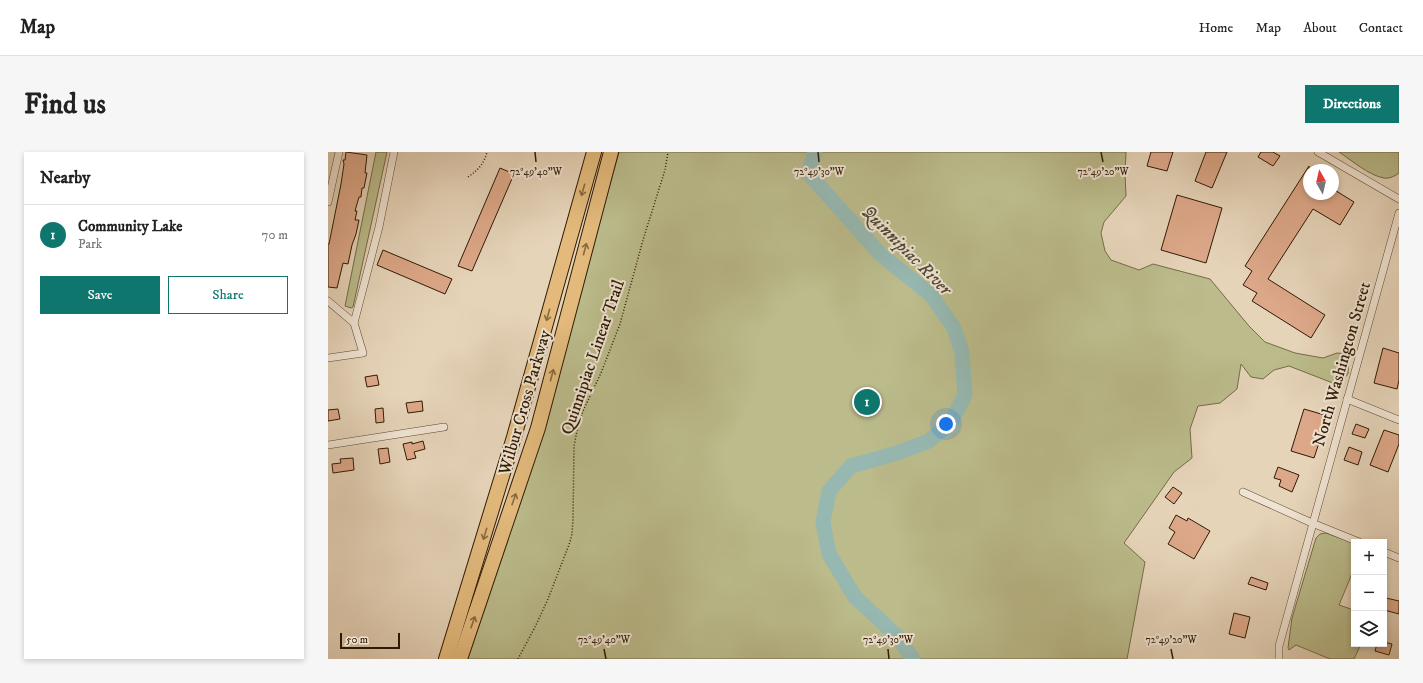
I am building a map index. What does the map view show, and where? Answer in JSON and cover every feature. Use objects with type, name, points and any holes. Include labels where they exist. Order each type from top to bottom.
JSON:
[{"type":"highway","name":"Wilbur Cross Parkway","points":[[446,659],[514,437],[594,152]]},
{"type":"highway","name":"Wilbur Cross Parkway","points":[[460,659],[538,428],[611,152]]},
{"type":"street","points":[[328,202],[339,152]]},
{"type":"street","points":[[354,324],[379,227],[394,152]]},
{"type":"street","points":[[1318,152],[1399,198]]},
{"type":"street","name":"North Washington Street","points":[[1279,659],[1279,646],[1312,523],[1399,213]]},
{"type":"street","points":[[328,301],[354,324],[363,353],[328,358]]},
{"type":"street","points":[[1347,399],[1399,420]]},
{"type":"street","points":[[328,445],[444,427]]},
{"type":"street","points":[[1243,492],[1352,539]]},
{"type":"street","points":[[1387,553],[1399,558]]},
{"type":"path","points":[[468,177],[483,163],[487,152]]},
{"type":"path","name":"Quinnipiac Linear Trail","points":[[518,659],[548,599],[570,542],[573,520],[574,446],[577,431],[583,411],[601,373],[620,324],[643,240],[665,170],[668,152]]},
{"type":"green space","points":[[376,152],[387,152],[353,307],[351,308],[345,306]]},
{"type":"green space","points":[[619,152],[1126,152],[1126,196],[1104,222],[1101,233],[1105,251],[1111,260],[1139,270],[1153,264],[1210,279],[1249,326],[1265,342],[1295,353],[1323,358],[1337,353],[1349,354],[1348,374],[1338,385],[1289,366],[1274,370],[1263,379],[1251,377],[1241,364],[1237,389],[1220,403],[1198,406],[1190,429],[1192,458],[1174,472],[1124,543],[1145,562],[1127,659],[467,659],[549,414]]},
{"type":"green space","points":[[1339,152],[1399,152],[1399,173],[1388,178],[1379,177],[1367,171]]},
{"type":"green space","points":[[1326,533],[1351,542],[1351,576],[1339,605],[1351,609],[1351,647],[1360,647],[1354,659],[1330,659],[1296,645],[1289,650],[1288,648],[1292,618],[1316,538],[1320,534]]},
{"type":"building","points":[[346,152],[367,155],[365,173],[367,173],[364,188],[362,188],[361,197],[359,197],[355,211],[357,211],[355,220],[359,220],[356,234],[348,264],[343,263],[337,288],[328,287],[328,244],[341,184],[344,164],[343,160],[345,160]]},
{"type":"building","points":[[1151,152],[1173,152],[1167,171],[1147,166]]},
{"type":"building","points":[[1206,152],[1227,152],[1212,188],[1195,181]]},
{"type":"building","points":[[1261,152],[1273,152],[1280,156],[1273,166],[1258,157]]},
{"type":"building","points":[[500,168],[514,174],[472,271],[458,266]]},
{"type":"building","points":[[1303,175],[1303,200],[1339,200],[1339,193],[1354,202],[1340,225],[1313,209],[1268,279],[1325,315],[1311,338],[1252,301],[1257,293],[1243,285],[1252,271],[1245,266]]},
{"type":"building","points":[[1177,195],[1222,208],[1206,263],[1161,250]]},
{"type":"building","points":[[383,250],[452,279],[445,294],[377,265]]},
{"type":"building","points":[[1383,348],[1399,353],[1399,380],[1397,389],[1374,383]]},
{"type":"building","points":[[377,375],[379,385],[367,387],[365,377]]},
{"type":"building","points":[[422,401],[423,411],[408,413],[406,403]]},
{"type":"building","points":[[383,408],[384,422],[376,423],[375,409]]},
{"type":"building","points":[[338,409],[340,419],[328,421],[328,410]]},
{"type":"building","points":[[1304,409],[1328,416],[1314,458],[1291,451]]},
{"type":"building","points":[[1356,424],[1369,429],[1365,438],[1352,434]]},
{"type":"building","points":[[1384,430],[1399,435],[1399,444],[1388,472],[1370,465]]},
{"type":"building","points":[[423,441],[425,449],[414,452],[416,458],[407,460],[403,444],[412,442],[412,444]]},
{"type":"building","points":[[1349,447],[1362,452],[1358,465],[1344,460]]},
{"type":"building","points":[[388,448],[390,462],[380,464],[378,449]]},
{"type":"building","points":[[353,458],[354,470],[333,473],[332,464],[341,463],[340,459]]},
{"type":"building","points":[[1278,467],[1299,475],[1292,492],[1279,486],[1281,480],[1274,478]]},
{"type":"building","points":[[1173,487],[1182,493],[1174,504],[1165,497]]},
{"type":"building","points":[[1176,515],[1187,521],[1188,518],[1210,531],[1194,559],[1168,544],[1175,532],[1169,528]]},
{"type":"building","points":[[1251,577],[1268,583],[1266,590],[1248,584]]},
{"type":"building","points":[[1387,598],[1399,601],[1399,614],[1387,611]]},
{"type":"building","points":[[1234,613],[1250,617],[1245,638],[1229,634]]},
{"type":"building","points":[[1387,643],[1392,644],[1389,655],[1375,651],[1376,647],[1387,647]]},
{"type":"waterway","name":"Quinnipiac River","points":[[815,152],[808,173],[881,255],[931,295],[954,328],[962,353],[965,395],[952,420],[929,441],[894,454],[851,466],[829,491],[823,522],[829,554],[855,597],[897,636],[913,659]]},
{"type":"place","name":"Community Lake","points":[[867,402]]}]
